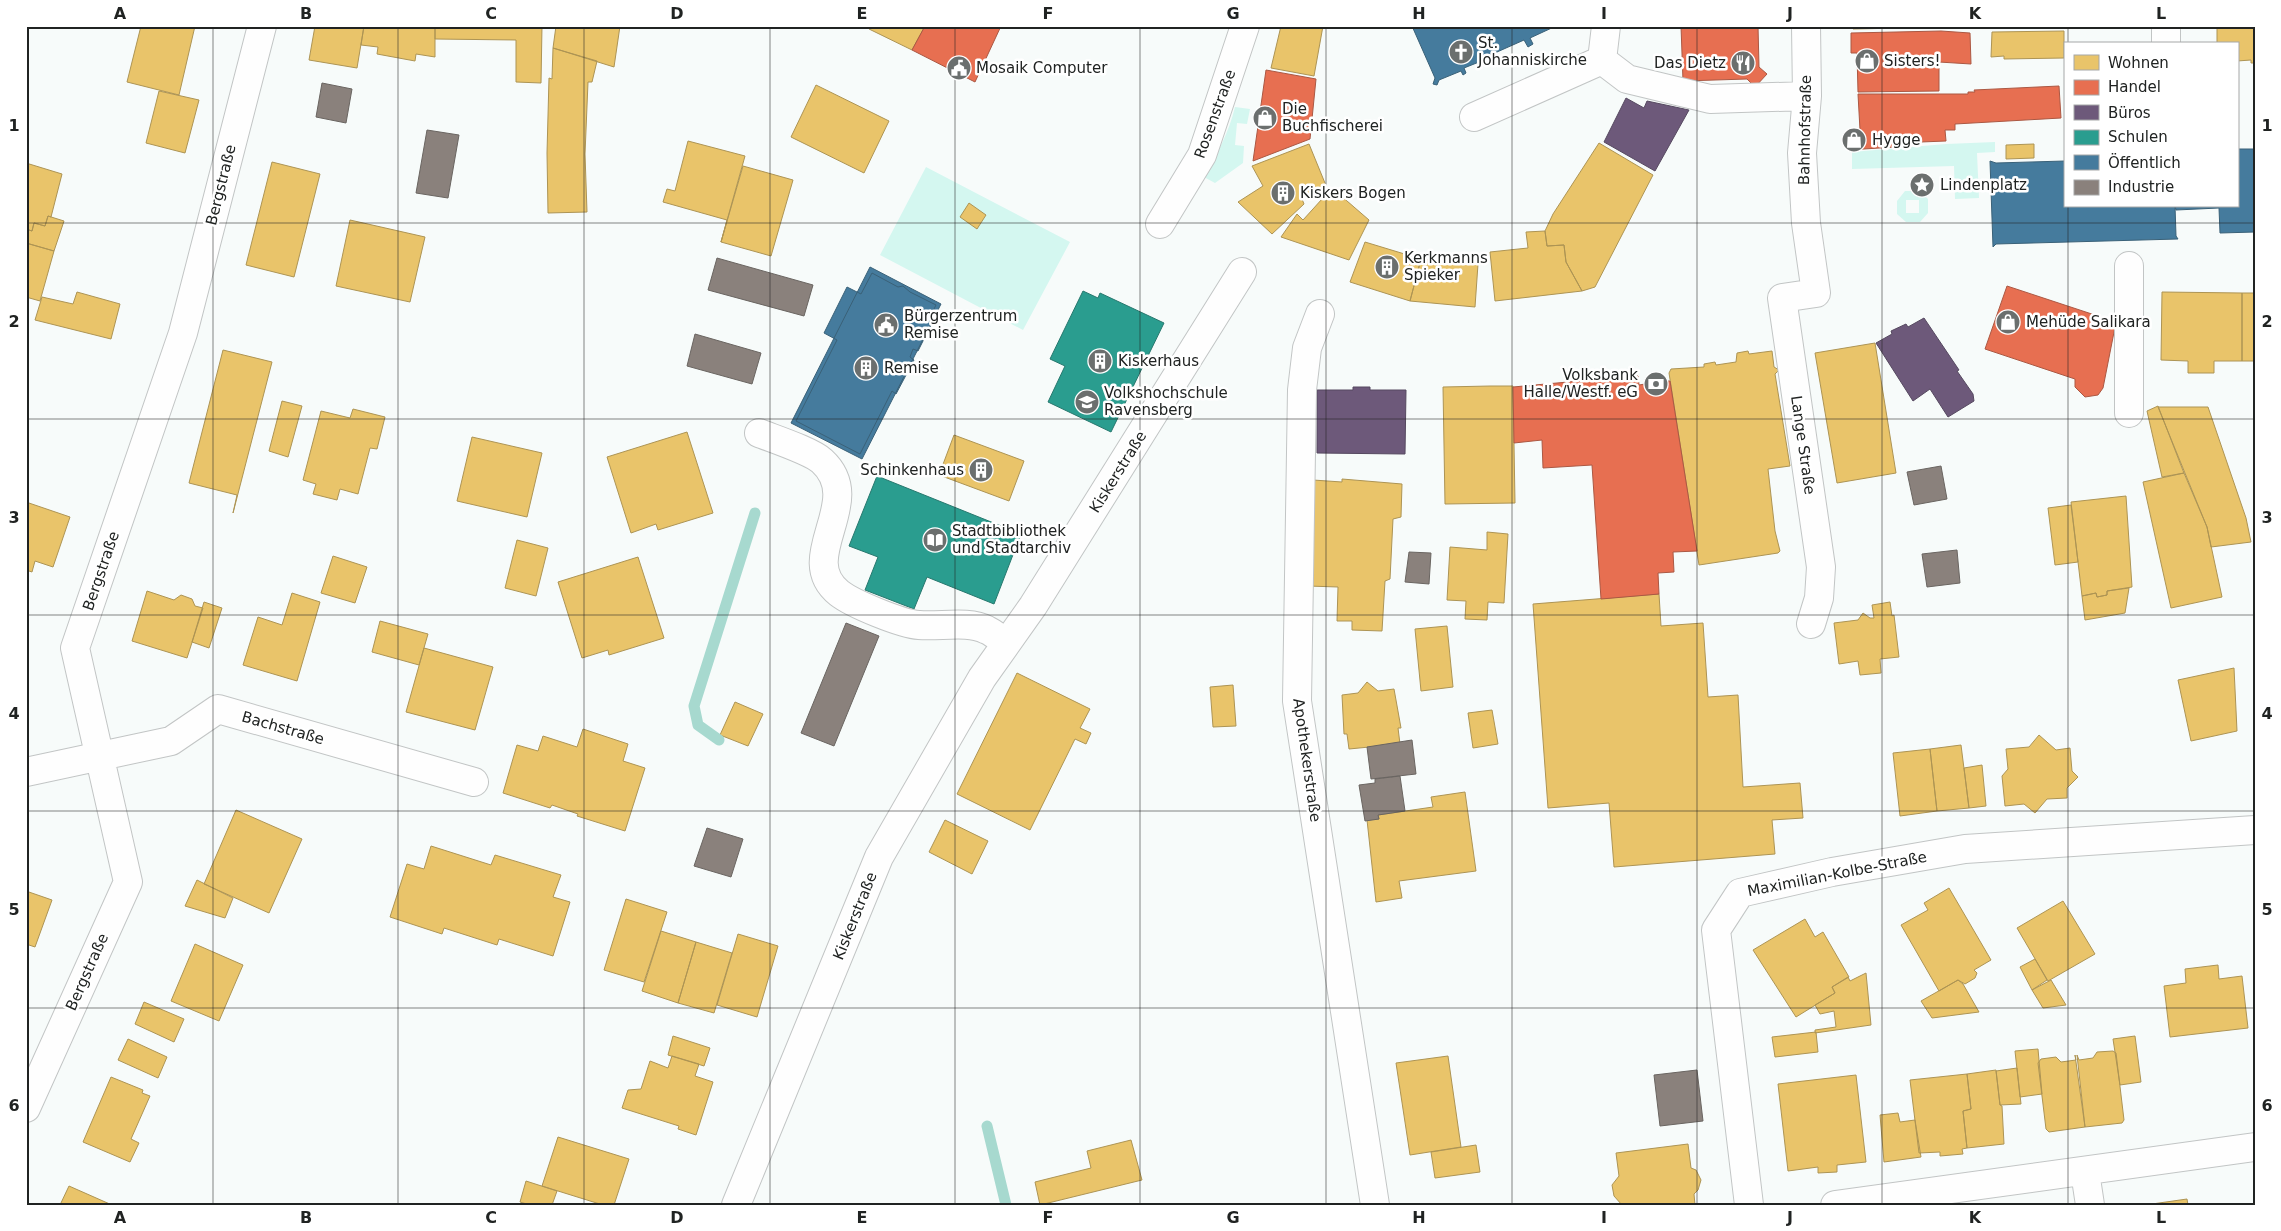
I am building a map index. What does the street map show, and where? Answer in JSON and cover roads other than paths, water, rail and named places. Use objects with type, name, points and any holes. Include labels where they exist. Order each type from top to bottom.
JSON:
[{"type":"street","name":"Bergstraße","points":[[26,1108],[128,882],[75,648],[183,333],[262,26]]},
{"type":"street","name":"Rosenstraße","points":[[1160,224],[1202,155],[1245,26]]},
{"type":"street","points":[[1602,60],[1606,26]]},
{"type":"street","name":"Bahnhofstraße","points":[[1806,26],[1807,96],[1802,153],[1806,224],[1816,293]]},
{"type":"street","points":[[2166,26],[2166,42]]},
{"type":"street","points":[[1602,60],[1627,79],[1688,96],[1710,99],[1807,96]]},
{"type":"street","points":[[1474,117],[1602,60]]},
{"type":"street","points":[[2129,266],[2129,413]]},
{"type":"street","name":"Kiskerstraße","points":[[736,1205],[879,857],[982,678],[1033,606],[1242,272]]},
{"type":"street","name":"Lange Straße","points":[[1811,624],[1819,598],[1821,567],[1782,298],[1816,293]]},
{"type":"street","name":"Apothekerstraße","points":[[1320,314],[1307,348],[1302,390],[1297,701],[1375,1205]]},
{"type":"street","points":[[759,432],[821,460],[835,478],[839,500],[823,558],[828,579],[839,593],[903,622],[919,626],[976,626],[987,630],[1006,643]]},
{"type":"street","name":"Bachstraße","points":[[100,758],[171,741],[218,709],[474,782]]},
{"type":"street","points":[[26,772],[100,758]]},
{"type":"street","name":"Maximilian-Kolbe-Straße","points":[[1749,1205],[1716,930],[1740,893],[1832,872],[1965,849],[2255,830]]},
{"type":"street","points":[[1835,1205],[2085,1172],[2255,1147]]},
{"type":"street","points":[[2085,1172],[2090,1205]]},
{"type":"waterway","points":[[719,740],[698,725],[694,706],[755,513]]},
{"type":"waterway","points":[[987,1126],[1006,1205]]},
{"type":"place","name":"St. Johanniskirche","points":[[1461,52]]},
{"type":"place","name":"Sisters!","points":[[1867,61]]},
{"type":"place","name":"Das Dietz","points":[[1743,63]]},
{"type":"place","name":"Mosaik Computer","points":[[959,68]]},
{"type":"place","name":"Die Buchfischerei","points":[[1265,118]]},
{"type":"place","name":"Hygge","points":[[1854,140]]},
{"type":"place","name":"Lindenplatz","points":[[1922,185]]},
{"type":"place","name":"Kiskers Bogen","points":[[1283,193]]},
{"type":"place","name":"Kerkmanns Spieker","points":[[1387,267]]},
{"type":"place","name":"Mehüde Salikara","points":[[2008,322]]},
{"type":"place","name":"Bürgerzentrum Remise","points":[[886,325]]},
{"type":"place","name":"Kiskerhaus","points":[[1100,361]]},
{"type":"place","name":"Remise","points":[[866,368]]},
{"type":"place","name":"Volksbank Halle/Westf. eG","points":[[1656,384]]},
{"type":"place","name":"Volkshochschule Ravensberg","points":[[1087,402]]},
{"type":"place","name":"Schinkenhaus","points":[[981,470]]},
{"type":"place","name":"Stadtbibliothek und Stadtarchiv","points":[[935,540]]}]
